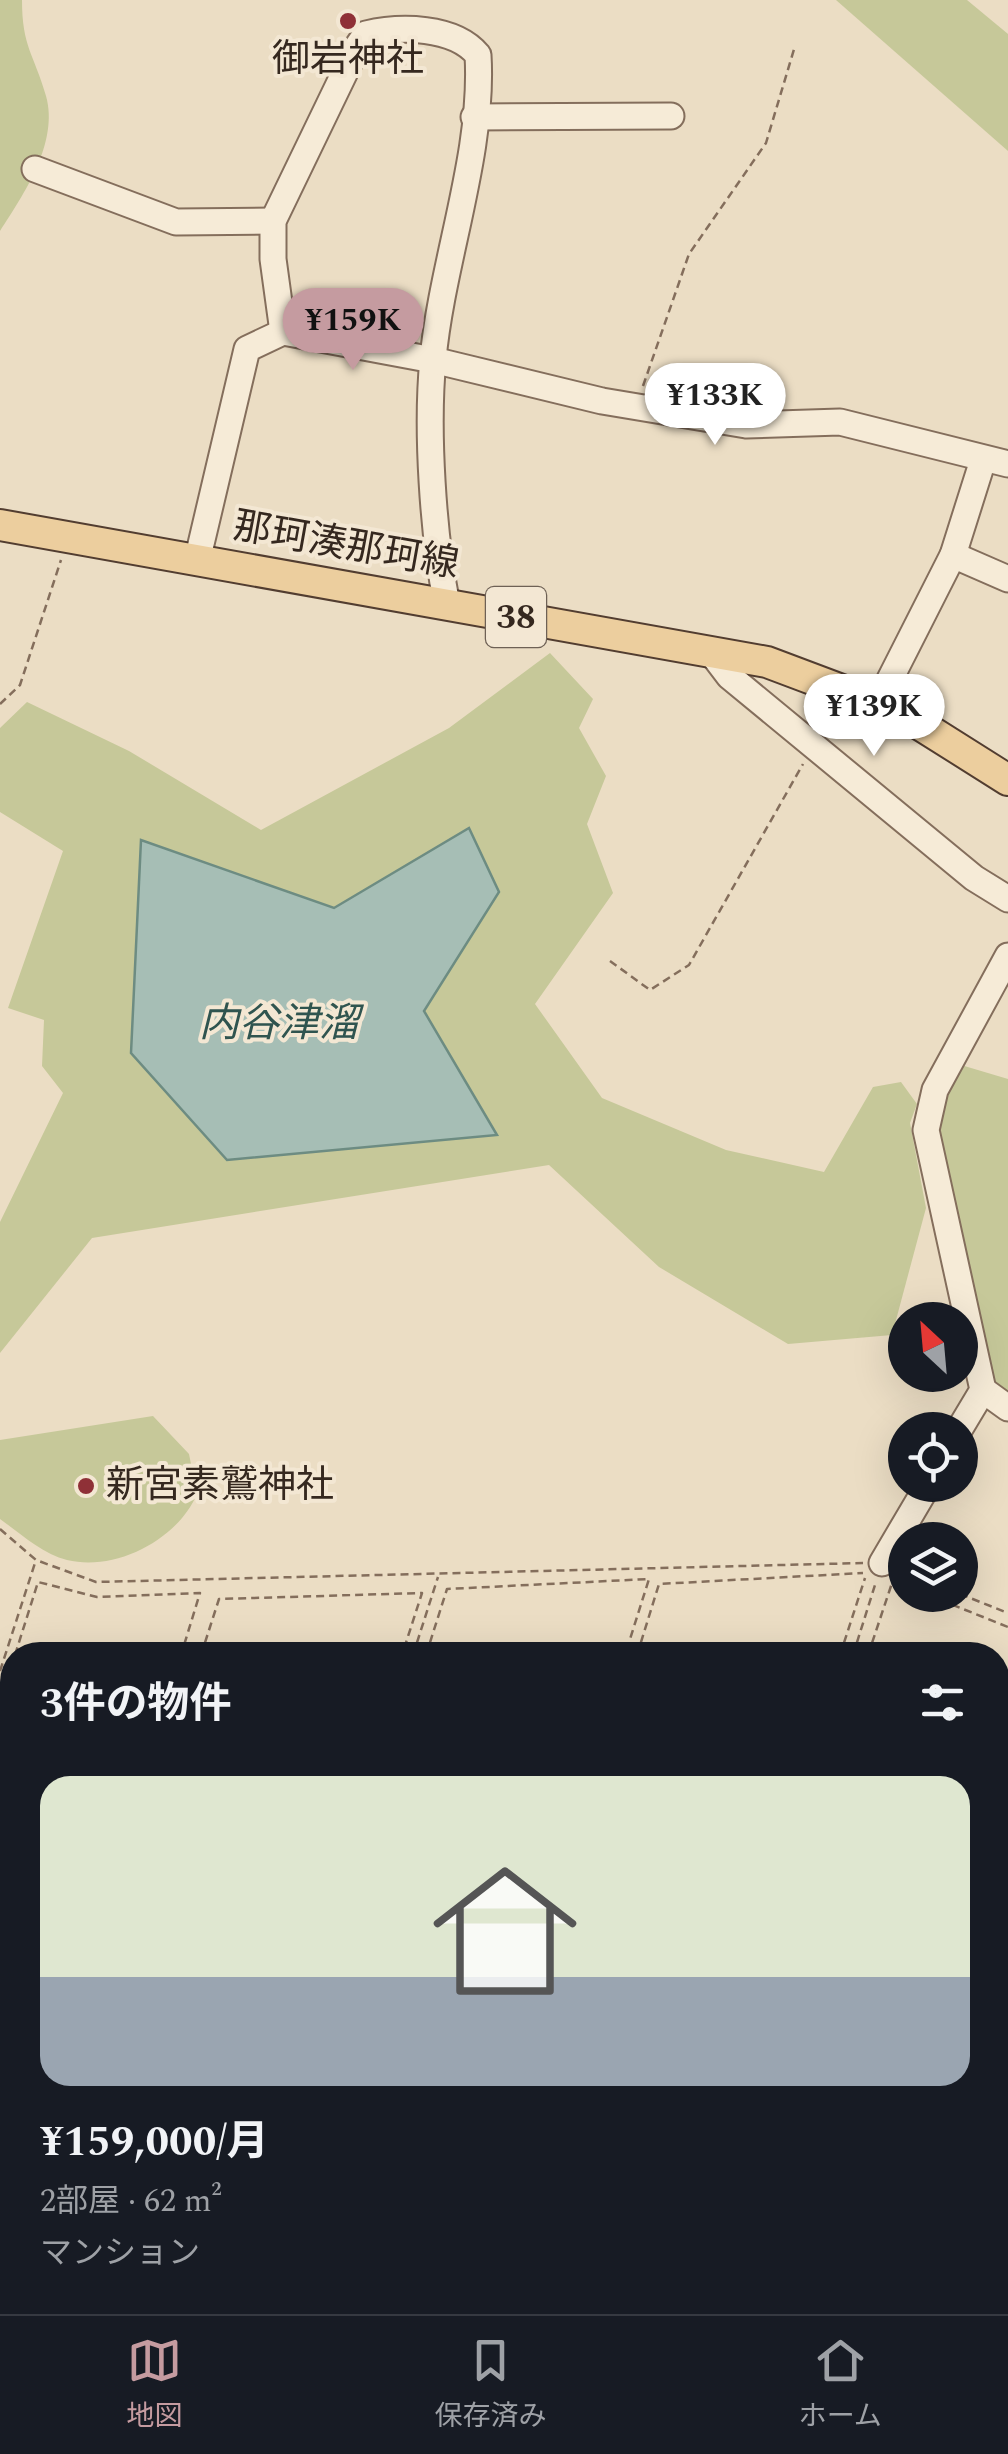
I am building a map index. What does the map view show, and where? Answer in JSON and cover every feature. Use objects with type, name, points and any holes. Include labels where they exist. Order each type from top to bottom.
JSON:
[{"type":"main road","name":"那珂湊那珂線","points":[[0,524],[767,662],[878,703],[958,745],[1008,780]]},
{"type":"street","points":[[282,332],[273,259],[274,221],[366,34],[392,28],[418,30],[468,43],[478,55],[474,117],[433,360],[440,570],[447,605]]},
{"type":"street","points":[[474,117],[671,116]]},
{"type":"street","points":[[35,169],[176,222],[274,221]]},
{"type":"street","points":[[197,561],[247,349],[282,332],[433,360],[636,407],[746,425],[840,422],[996,462],[878,703]]},
{"type":"street","points":[[953,555],[1008,579]]},
{"type":"street","points":[[710,650],[729,676],[974,878],[1008,899]]},
{"type":"street","points":[[1008,956],[935,1090],[926,1130],[983,1390],[1008,1408]]},
{"type":"street","points":[[970,1412],[983,1390]]},
{"type":"street","points":[[882,1563],[918,1502]]},
{"type":"path","points":[[636,407],[689,254],[766,143],[795,46]]},
{"type":"path","points":[[0,704],[20,685],[69,535]]},
{"type":"path","points":[[610,962],[650,990],[689,965],[814,745]]},
{"type":"path","points":[[0,1529],[36,1560],[96,1582],[882,1563],[857,1642]]},
{"type":"path","points":[[9,1642],[36,1560]]},
{"type":"path","points":[[642,1642],[659,1584],[866,1573],[844,1642]]},
{"type":"path","points":[[417,1642],[438,1575]]},
{"type":"path","points":[[430,1642],[448,1589],[649,1579],[629,1642]]},
{"type":"path","points":[[19,1642],[38,1582],[97,1597],[200,1593],[185,1642]]},
{"type":"path","points":[[205,1642],[218,1600],[422,1593],[406,1642]]},
{"type":"path","points":[[872,1642],[888,1595]]},
{"type":"path","points":[[978,1601],[1008,1613]]},
{"type":"path","points":[[970,1612],[1008,1627]]},
{"type":"green space","points":[[0,0],[22,0],[26,40],[49,113],[37,167],[0,231]]},
{"type":"green space","points":[[836,0],[967,0],[1008,34],[1008,151]]},
{"type":"green space","points":[[550,653],[593,699],[579,728],[606,776],[587,824],[613,893],[535,1004],[602,1098],[726,1150],[824,1172],[873,1087],[901,1082],[917,1104],[910,1123],[926,1208],[901,1302],[888,1302],[888,1335],[788,1344],[659,1267],[549,1165],[92,1238],[0,1353],[0,1222],[63,1093],[42,1066],[44,1020],[8,1008],[63,851],[0,812],[0,728],[27,702],[129,751],[261,830],[449,728]]},
{"type":"green space","points":[[961,1065],[1008,1079],[1008,1402],[987,1387],[978,1342],[978,1302],[970,1302],[936,1130],[943,1090]]},
{"type":"green space","points":[[153,1416],[189,1454],[197,1494],[176,1525],[160,1538],[125,1556],[105,1561],[67,1560],[32,1543],[0,1519],[0,1440]]},
{"type":"water","name":"内谷津溜","points":[[469,828],[499,892],[424,1011],[497,1135],[227,1160],[131,1053],[141,840],[334,908]]},
{"type":"place","name":"御岩神社","points":[[348,21]]},
{"type":"place","name":"新宮素鷲神社","points":[[86,1486]]}]
